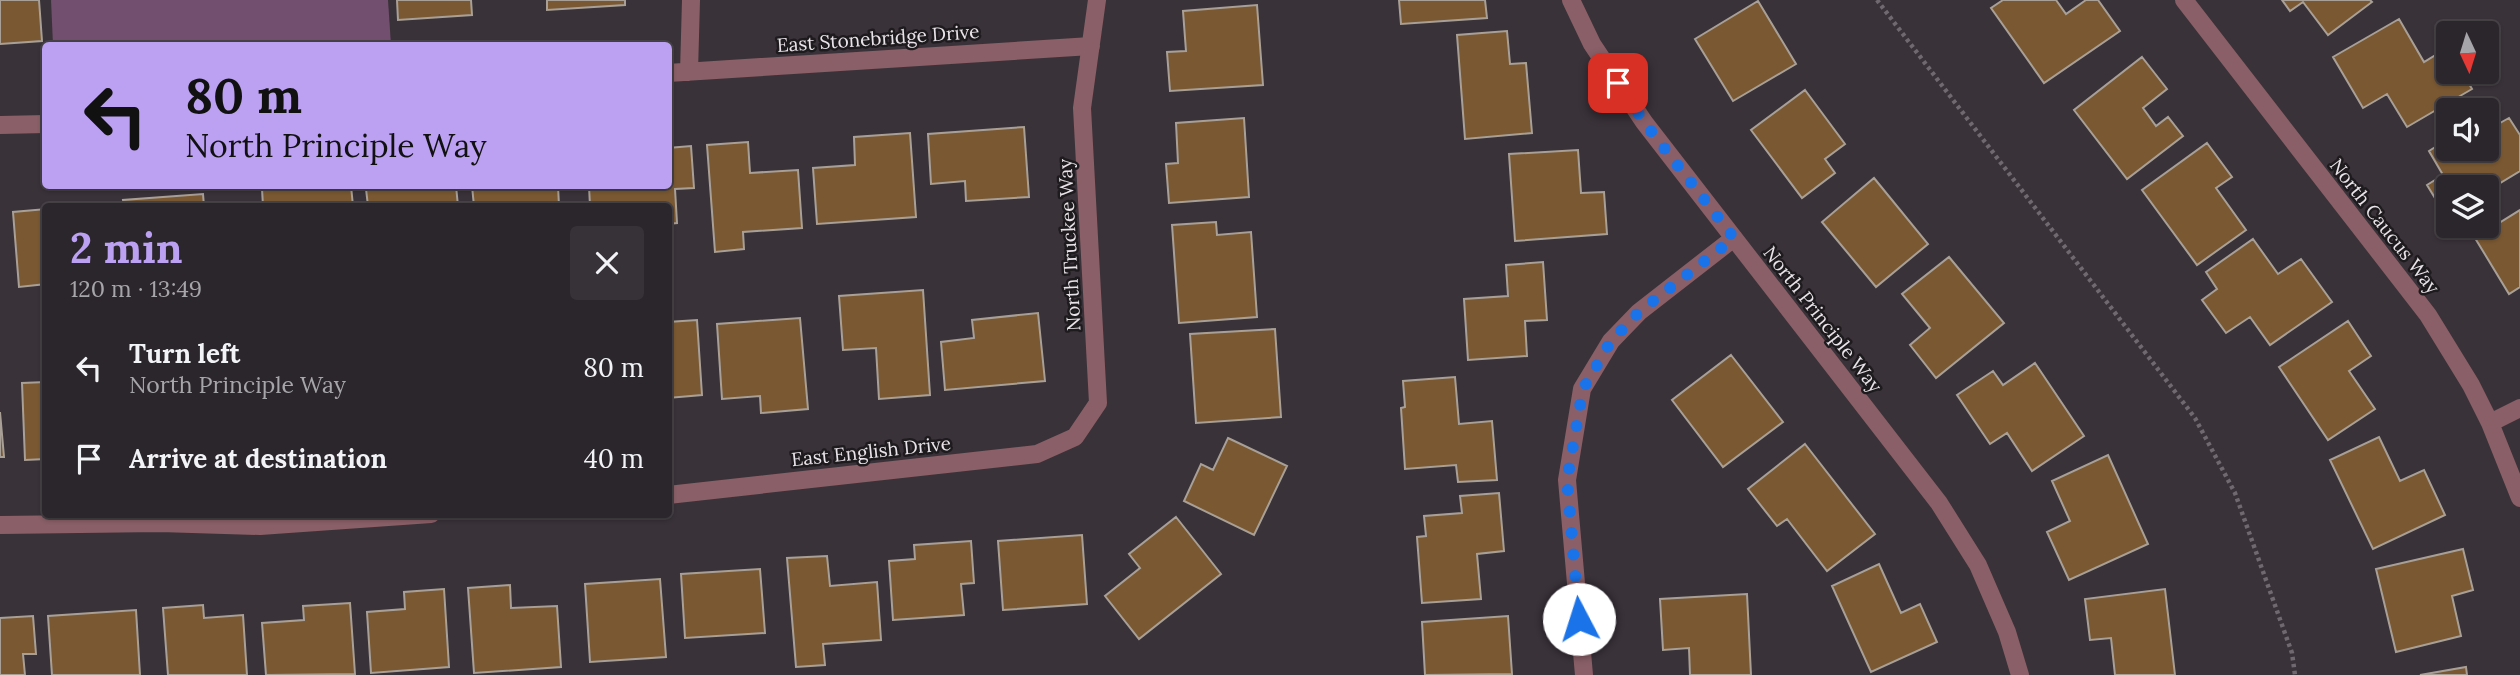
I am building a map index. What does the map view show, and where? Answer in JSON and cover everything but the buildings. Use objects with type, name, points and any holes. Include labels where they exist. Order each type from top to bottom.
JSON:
[{"type":"street","points":[[689,72],[691,0]]},
{"type":"street","name":"North Truckee Way","points":[[1075,437],[1098,403],[1082,108],[1097,0]]},
{"type":"street","name":"North Principle Way","points":[[1572,0],[1592,44],[1644,122],[1940,503],[1978,565],[2007,632],[2020,675]]},
{"type":"street","name":"North Caucus Way","points":[[2184,0],[2428,315],[2490,423],[2520,498]]},
{"type":"street","name":"East Stonebridge Drive","points":[[672,73],[1091,46]]},
{"type":"street","points":[[0,125],[42,124]]},
{"type":"street","points":[[1584,675],[1567,480],[1583,389],[1611,341],[1639,312],[1734,238]]},
{"type":"street","points":[[2490,423],[2520,408]]},
{"type":"street","name":"East English Drive","points":[[672,495],[1037,454],[1075,437]]},
{"type":"street","points":[[0,525],[160,523],[260,526],[373,518]]},
{"type":"path","points":[[1878,0],[2195,418],[2235,493],[2292,653],[2295,675]]},
{"type":"shaded area","points":[[51,0],[388,0],[391,42],[53,42]]},
{"type":"route","points":[[1579,619],[1567,480],[1583,389],[1611,341],[1639,312],[1734,238],[1644,122],[1618,83]]}]
